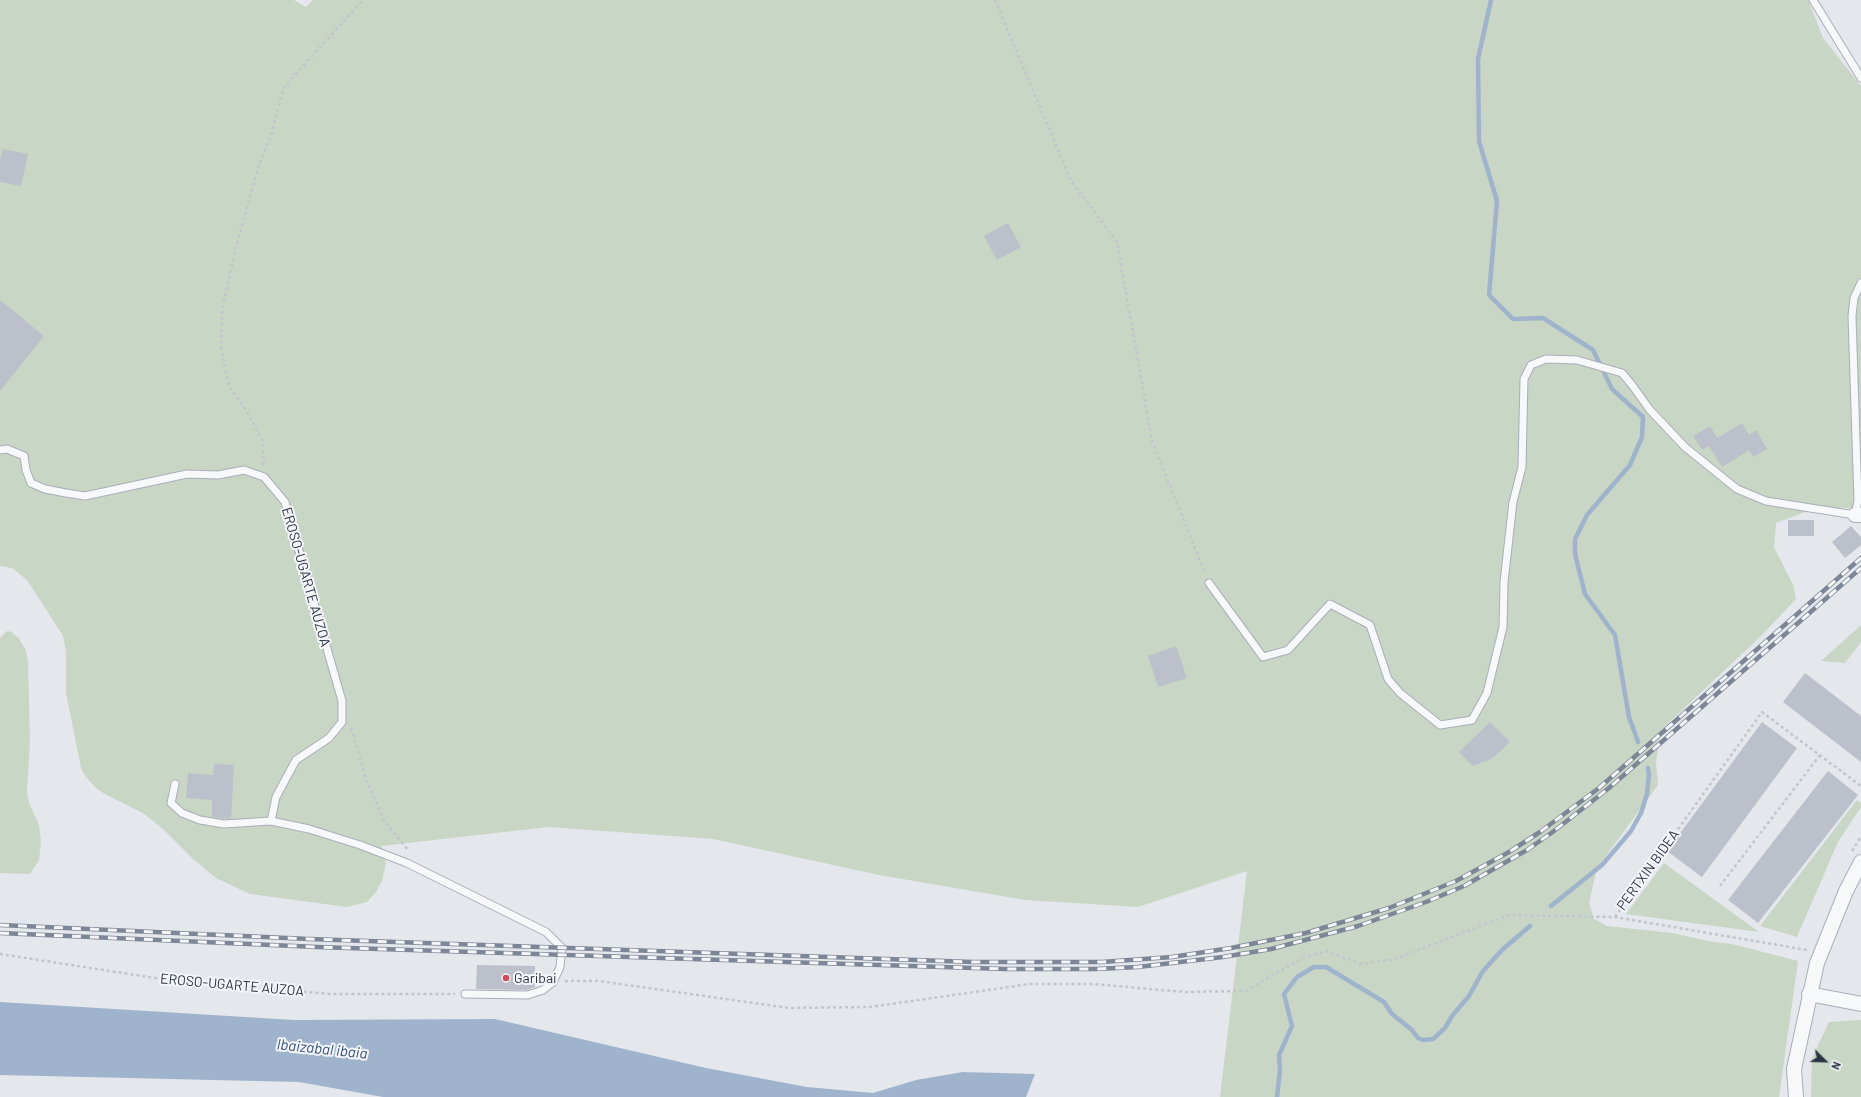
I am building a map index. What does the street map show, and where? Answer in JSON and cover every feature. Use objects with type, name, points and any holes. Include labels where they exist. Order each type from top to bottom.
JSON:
[{"type":"street","points":[[1796,1097],[1794,1069],[1809,994],[1821,954],[1846,891],[1861,862]]},
{"type":"street","points":[[1809,994],[1861,1004]]},
{"type":"lane","points":[[1813,0],[1861,78]]},
{"type":"lane","points":[[1210,583],[1263,657],[1288,650],[1330,604],[1370,625],[1388,679],[1400,693],[1440,725],[1472,720],[1487,693],[1503,627],[1505,567],[1513,502],[1522,467],[1524,379],[1531,365],[1546,358],[1577,360],[1622,373],[1650,410],[1685,447],[1737,489],[1766,501],[1858,515],[1852,316],[1854,298],[1861,283]]},
{"type":"lane","points":[[0,450],[7,449],[24,456],[26,470],[31,483],[45,489],[85,496],[187,474],[218,475],[244,470],[259,475]]},
{"type":"lane","name":"EROSO-UGARTE AUZOA","points":[[259,475],[264,477],[285,502],[342,701],[342,722],[329,738],[296,760],[276,797],[271,821]]},
{"type":"lane","points":[[175,784],[171,803],[182,813],[200,820],[224,824],[271,821],[309,829],[360,845],[407,863],[546,932],[562,948],[560,967],[553,982],[543,990],[528,995],[465,994]]},
{"type":"path","points":[[259,475],[264,462],[262,439],[244,407],[229,386],[221,348],[222,310],[238,239],[259,165],[272,132],[284,87],[363,0]]},
{"type":"path","points":[[995,0],[1071,181],[1117,242],[1152,441],[1189,536],[1210,583]]},
{"type":"path","name":"PERTXIN BIDEA","points":[[1821,954],[1615,917],[1762,712],[1861,786]]},
{"type":"path","points":[[350,726],[367,782],[385,822],[410,853]]},
{"type":"path","points":[[1720,886],[1820,755]]},
{"type":"path","points":[[553,982],[599,981],[789,1008],[870,1007],[1030,984],[1093,984],[1184,992],[1245,990],[1301,958],[1326,951],[1361,964],[1395,959],[1509,915],[1615,917]]},
{"type":"path","name":"EROSO-UGARTE AUZOA","points":[[0,954],[168,980],[330,994],[465,994]]},
{"type":"green space","points":[[0,0],[294,0],[306,7],[313,0],[1808,0],[1823,38],[1861,86],[1861,508],[1816,508],[1776,523],[1774,547],[1793,585],[1796,599],[1761,636],[1661,730],[1656,762],[1658,785],[1597,868],[1589,903],[1594,919],[1607,926],[1672,933],[1713,942],[1732,944],[1798,961],[1779,1097],[1220,1097],[1247,871],[1138,907],[1025,900],[879,875],[713,839],[549,827],[381,846],[386,863],[382,881],[376,892],[367,902],[347,907],[250,894],[216,878],[192,858],[164,830],[143,813],[103,793],[86,777],[81,768],[66,693],[66,652],[63,636],[27,580],[12,568],[0,566]]},
{"type":"green space","points":[[1861,625],[1861,642],[1845,663],[1821,661]]},
{"type":"green space","points":[[7,631],[12,632],[20,640],[26,651],[28,662],[30,741],[27,792],[29,803],[39,825],[41,842],[39,860],[30,874],[0,873],[0,638]]},
{"type":"green space","points":[[1857,800],[1861,803],[1861,807],[1838,842],[1797,937],[1760,926]]},
{"type":"green space","points":[[1664,863],[1759,932],[1626,914]]},
{"type":"green space","points":[[1861,1020],[1861,1097],[1811,1097],[1812,1058],[1829,1022]]},
{"type":"water","name":"Ibaizabal ibaia","points":[[0,1002],[294,1020],[495,1019],[706,1068],[807,1087],[873,1093],[916,1080],[963,1072],[1035,1074],[1026,1097],[383,1097],[299,1082],[0,1075]]},
{"type":"building","points":[[3,149],[28,154],[21,186],[0,182],[0,160]]},
{"type":"building","points":[[1008,223],[1021,247],[997,260],[984,236]]},
{"type":"building","points":[[0,300],[44,336],[0,391]]},
{"type":"building","points":[[1742,423],[1749,435],[1756,430],[1767,449],[1753,457],[1749,450],[1722,467],[1709,446],[1702,450],[1693,436],[1710,426],[1717,438]]},
{"type":"building","points":[[1788,520],[1814,520],[1814,536],[1788,536]]},
{"type":"building","points":[[1851,526],[1861,537],[1861,545],[1845,558],[1832,542]]},
{"type":"building","points":[[1176,646],[1187,678],[1158,687],[1148,656]]},
{"type":"building","points":[[1805,673],[1861,716],[1861,762],[1783,702]]},
{"type":"building","points":[[1490,722],[1510,742],[1493,758],[1473,766],[1459,752]]},
{"type":"building","points":[[1762,722],[1797,748],[1702,877],[1667,851]]},
{"type":"building","points":[[214,764],[234,765],[231,819],[212,817],[212,800],[186,798],[188,773],[213,775]]},
{"type":"building","points":[[1828,771],[1858,795],[1758,923],[1728,900]]},
{"type":"building","name":"Garibai","points":[[477,965],[535,966],[535,987],[527,990],[476,989]]},
{"type":"waterway","points":[[1491,0],[1478,59],[1479,141],[1497,201],[1489,295],[1513,319],[1543,318],[1593,350],[1612,389],[1643,417],[1642,437],[1630,465],[1587,515],[1575,539],[1575,554],[1585,594],[1615,635],[1629,717],[1638,742]]},
{"type":"waterway","points":[[1551,906],[1602,865],[1631,831],[1641,813],[1647,794],[1649,775],[1648,768]]},
{"type":"waterway","points":[[1277,1097],[1280,1070],[1279,1055],[1292,1026],[1284,994],[1297,977],[1314,967],[1326,967],[1384,1002],[1392,1014],[1412,1030],[1418,1038],[1423,1040],[1433,1039],[1445,1028],[1452,1016],[1469,996],[1483,971],[1502,950],[1530,926]]},
{"type":"railway","points":[[0,925],[309,939],[973,962],[1102,962],[1172,957],[1231,948],[1306,933],[1389,908],[1456,881],[1509,852],[1540,832],[1599,788],[1861,558]]},
{"type":"railway","points":[[0,933],[317,947],[1005,969],[1096,969],[1138,967],[1223,957],[1271,949],[1358,926],[1426,902],[1464,886],[1527,850],[1609,788],[1861,568]]},
{"type":"place","name":"Garibai","points":[[506,978]]}]
